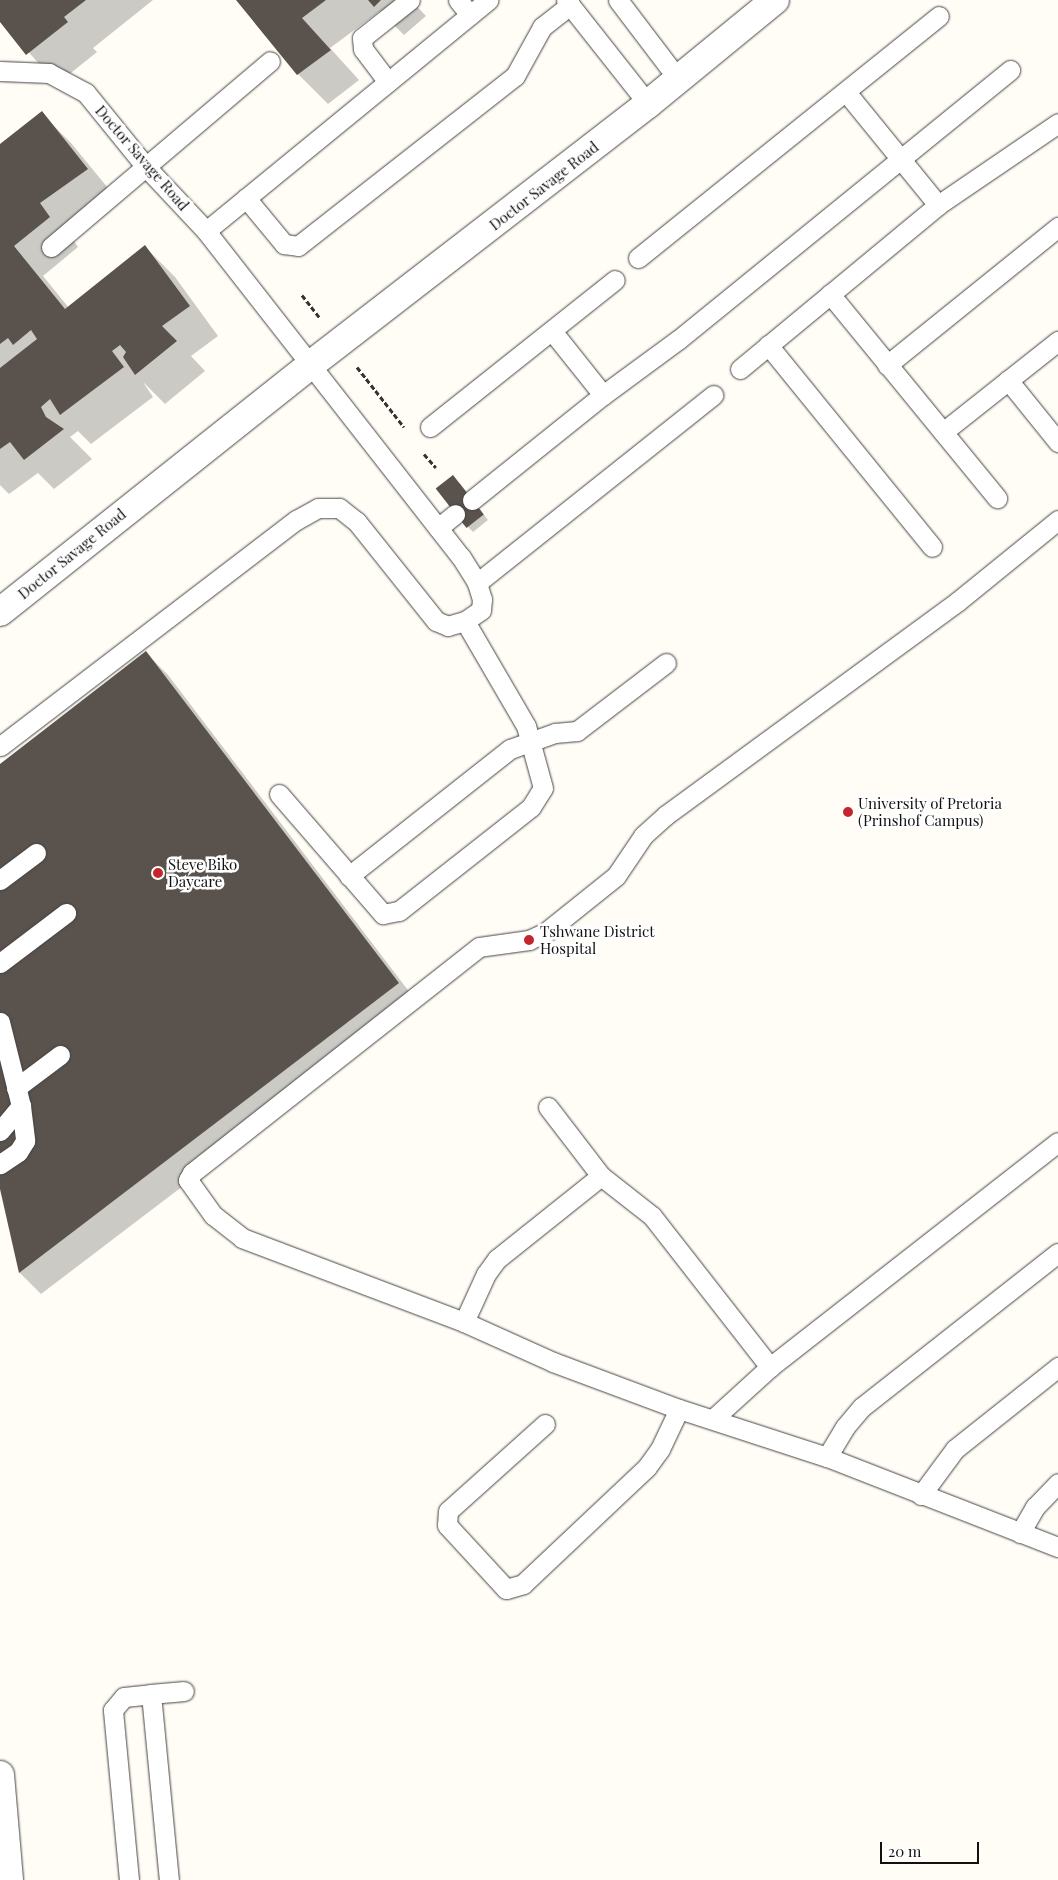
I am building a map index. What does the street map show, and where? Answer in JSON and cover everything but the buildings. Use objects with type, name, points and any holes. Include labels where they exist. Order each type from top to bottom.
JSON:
[{"type":"street","name":"Doctor Savage Road","points":[[0,612],[309,366],[648,104],[775,0]]},
{"type":"street","points":[[0,1775],[9,1880]]},
{"type":"lane","points":[[388,82],[363,49],[362,38],[410,0]]},
{"type":"lane","points":[[458,0],[470,15]]},
{"type":"lane","points":[[206,231],[488,0]]},
{"type":"lane","points":[[618,0],[678,79]]},
{"type":"lane","points":[[246,198],[284,244],[298,246],[514,76],[542,27],[568,3],[648,104]]},
{"type":"lane","points":[[638,258],[939,16]]},
{"type":"lane","points":[[52,247],[270,61]]},
{"type":"lane","points":[[472,500],[603,395],[678,340],[1010,70]]},
{"type":"lane","name":"Doctor Savage Road","points":[[0,72],[49,73],[86,93],[146,166],[206,231],[309,366]]},
{"type":"lane","points":[[846,92],[938,206]]},
{"type":"lane","points":[[740,369],[938,206],[1058,123]]},
{"type":"lane","points":[[888,365],[1058,227]]},
{"type":"lane","points":[[430,427],[616,280]]},
{"type":"lane","points":[[830,294],[997,498]]},
{"type":"lane","points":[[552,332],[603,395]]},
{"type":"lane","points":[[943,432],[1058,341]]},
{"type":"lane","points":[[768,345],[932,547]]},
{"type":"lane","points":[[0,746],[288,526],[318,508],[339,508],[357,522],[436,621],[448,626],[465,621],[481,610],[482,599],[477,583],[438,528],[309,366]]},
{"type":"lane","points":[[1008,380],[1058,442]]},
{"type":"lane","points":[[477,583],[712,395]]},
{"type":"lane","points":[[438,528],[455,514]]},
{"type":"lane","points":[[1058,520],[957,602],[666,815],[643,836],[616,876],[546,932],[529,940],[479,947],[192,1173],[190,1186],[225,1226],[242,1238],[464,1322],[553,1362],[679,1409],[714,1418],[827,1457],[1058,1548]]},
{"type":"lane","points":[[279,794],[383,914],[399,910],[531,807],[543,788],[531,742],[512,699],[465,621]]},
{"type":"lane","points":[[349,876],[510,748],[555,734],[576,732],[666,663]]},
{"type":"lane","points":[[0,880],[36,853]]},
{"type":"lane","points":[[0,963],[66,914]]},
{"type":"lane","points":[[0,1022],[18,1097],[25,1141],[18,1152],[0,1164]]},
{"type":"lane","points":[[0,1131],[18,1097],[60,1055]]},
{"type":"lane","points":[[548,1107],[601,1176],[652,1216],[770,1367]]},
{"type":"lane","points":[[714,1418],[770,1367],[1058,1142]]},
{"type":"lane","points":[[464,1322],[486,1274],[497,1259],[601,1176]]},
{"type":"lane","points":[[827,1457],[845,1427],[862,1407],[1058,1253]]},
{"type":"lane","points":[[921,1495],[955,1449],[1058,1367]]},
{"type":"lane","points":[[545,1424],[448,1510],[447,1525],[506,1589],[523,1584],[647,1467],[660,1449],[679,1409]]},
{"type":"lane","points":[[1020,1533],[1035,1508],[1058,1483]]},
{"type":"lane","points":[[129,1880],[113,1710],[124,1697],[184,1691]]},
{"type":"lane","points":[[151,1694],[169,1880]]},
{"type":"path","points":[[302,295],[405,429]]},
{"type":"path","points":[[424,452],[436,468]]},
{"type":"place","name":"University of Pretoria (Prinshof Campus)","points":[[848,812]]},
{"type":"place","name":"Steve Biko Daycare","points":[[158,873]]},
{"type":"place","name":"Tshwane District Hospital","points":[[529,940]]}]
